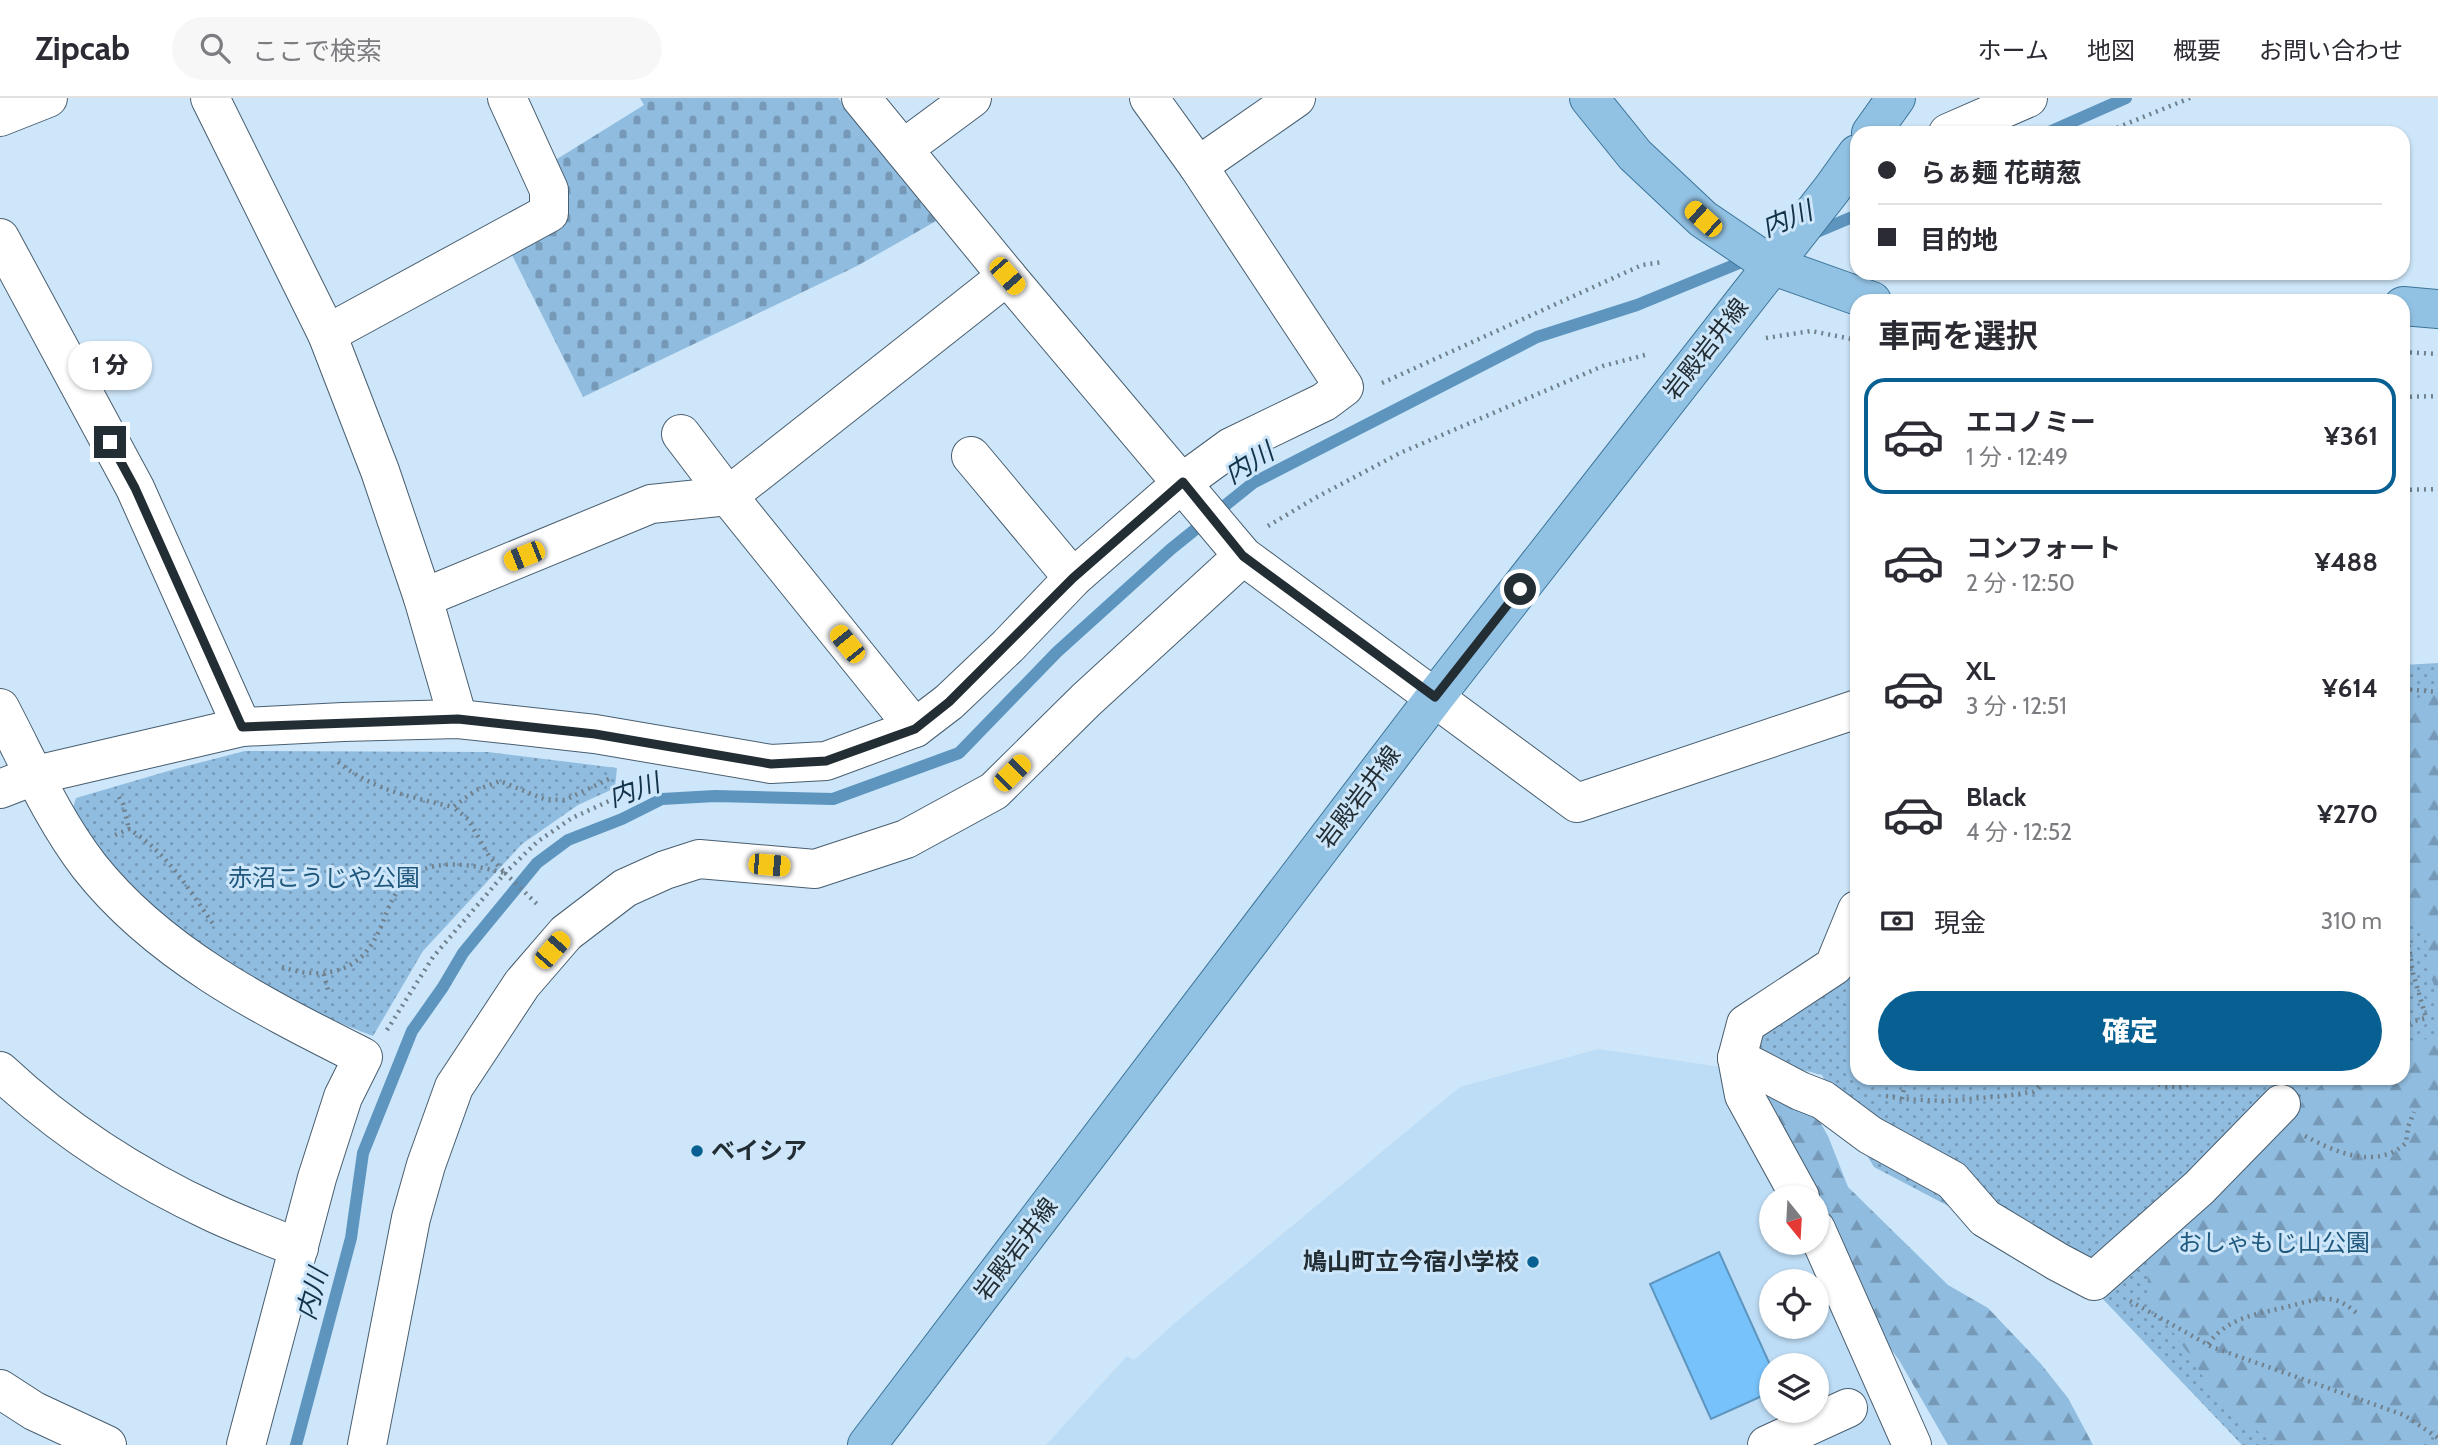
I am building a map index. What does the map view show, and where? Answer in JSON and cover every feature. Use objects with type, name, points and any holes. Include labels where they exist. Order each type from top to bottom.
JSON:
[{"type":"main road","points":[[1589,98],[1635,155],[1703,219],[1771,265],[1852,294]]},
{"type":"main road","points":[[1876,126],[1896,98]]},
{"type":"main road","name":"岩殿岩井線","points":[[867,1445],[1435,697],[1850,163]]},
{"type":"main road","points":[[2410,307],[2438,309]]},
{"type":"street","points":[[0,117],[48,98]]},
{"type":"street","points":[[210,98],[327,334],[380,471],[423,598],[458,719]]},
{"type":"street","points":[[327,334],[549,213],[549,190],[507,98]]},
{"type":"street","points":[[861,98],[1243,556],[1577,803],[1850,711]]},
{"type":"street","points":[[902,149],[972,98]]},
{"type":"street","points":[[0,789],[36,775],[242,727],[458,719],[595,734],[771,764],[826,761],[915,729],[959,693],[1073,578],[1183,482],[1231,447],[1324,402],[1344,387],[1198,166],[1149,98]]},
{"type":"street","points":[[1198,166],[1296,98]]},
{"type":"street","points":[[1964,126],[2028,98]]},
{"type":"street","points":[[0,238],[135,488],[242,727]]},
{"type":"street","points":[[423,598],[651,504],[728,496],[1007,276]]},
{"type":"street","points":[[681,434],[915,729]]},
{"type":"street","points":[[971,456],[1073,578]]},
{"type":"street","points":[[367,1445],[411,1218],[426,1165],[454,1087],[522,984],[566,933],[625,888],[665,870],[699,859],[815,869],[906,839],[994,791],[1086,700],[1243,556]]},
{"type":"street","points":[[0,708],[59,822],[90,866],[137,919],[204,970],[267,1007],[363,1056],[343,1097],[317,1178],[246,1445]]},
{"type":"street","points":[[1793,1185],[1744,1095],[1737,1058],[1746,1024],[1834,966],[1850,927]]},
{"type":"street","points":[[1737,1058],[1823,1100],[1870,1135],[1952,1180],[1985,1218],[2058,1262],[2094,1280],[2199,1188],[2273,1112]]},
{"type":"street","points":[[0,1071],[29,1098],[90,1143],[156,1184],[215,1214],[299,1248]]},
{"type":"street","points":[[1828,1255],[1912,1445]]},
{"type":"street","points":[[0,1389],[34,1411],[107,1445]]},
{"type":"street","points":[[1767,1445],[1848,1408]]},
{"type":"path","points":[[2122,126],[2190,98]]},
{"type":"path","points":[[1344,387],[1370,389],[1642,265],[1663,262]]},
{"type":"path","points":[[2410,353],[2438,355]]},
{"type":"path","points":[[1243,556],[1263,529],[1400,453],[1603,366],[1645,355]]},
{"type":"path","points":[[2410,397],[2438,396]]},
{"type":"path","points":[[2410,490],[2438,488]]},
{"type":"path","points":[[2410,690],[2438,692]]},
{"type":"path","points":[[333,758],[361,777],[397,794],[453,807],[468,819],[489,856],[505,873]]},
{"type":"path","points":[[453,807],[476,790],[500,781],[544,799],[565,800],[616,776]]},
{"type":"path","points":[[363,1056],[383,1037],[433,957],[505,873],[537,842],[572,818],[655,780]]},
{"type":"path","points":[[116,793],[123,804],[129,829],[143,837],[170,863],[215,926]]},
{"type":"path","points":[[73,841],[90,844],[129,829]]},
{"type":"path","points":[[281,967],[324,974],[337,972],[358,961],[373,942],[396,893],[413,874],[443,865],[474,865],[505,873]]},
{"type":"path","points":[[2410,954],[2426,1018],[2410,1022]]},
{"type":"path","points":[[1902,1099],[1905,1085]]},
{"type":"path","points":[[1881,1095],[1946,1101],[2033,1092],[2041,1085]]},
{"type":"path","points":[[2163,1085],[2185,1085]]},
{"type":"path","points":[[2273,1112],[2291,1128],[2336,1151],[2356,1157],[2381,1157],[2396,1153],[2406,1143],[2414,1112]]},
{"type":"path","points":[[2094,1280],[2208,1344],[2404,1415],[2438,1438]]},
{"type":"path","points":[[2208,1344],[2219,1330],[2255,1313],[2318,1299],[2332,1299],[2344,1303],[2358,1314]]},
{"type":"shaded area","name":"鳩山町立今宿小学校","points":[[1598,1049],[1721,1067],[1782,1185],[1759,1185],[1759,1255],[1815,1255],[1822,1269],[1759,1269],[1759,1339],[1829,1339],[1829,1285],[1901,1445],[1046,1445],[1127,1356],[1134,1360],[1460,1087]]},
{"type":"shaded area","points":[[1719,1252],[1765,1353],[1759,1353],[1759,1397],[1711,1419],[1650,1284]]},
{"type":"green space","points":[[640,98],[838,98],[938,220],[857,266],[583,397],[511,253],[549,164],[644,105]]},
{"type":"green space","name":"おしゃもじ山公園","points":[[2438,663],[2438,1445],[2242,1445],[2080,1275],[1874,1167],[1835,1103],[1822,1075],[1759,1058],[1758,1038],[1850,959],[1850,1085],[2410,1085],[2410,665]]},
{"type":"green space","points":[[2438,690],[2438,995],[2428,970],[2426,936],[2410,914],[2410,701],[2420,700]]},
{"type":"green space","name":"赤沼こうじや公園","points":[[245,751],[488,752],[617,768],[615,788],[578,805],[522,844],[423,951],[373,1036],[298,1004],[225,962],[190,938],[128,883],[98,847],[73,808],[76,798]]},
{"type":"green space","points":[[2438,1032],[2438,1428],[2420,1445],[2279,1445],[2251,1427],[2212,1391],[2148,1297],[2147,1255],[2259,1154],[2305,1099],[2322,1085],[2410,1085],[2410,1040],[2429,1039]]},
{"type":"green space","points":[[1760,1083],[1813,1110],[1828,1136],[1848,1187],[1948,1285],[1988,1308],[2041,1364],[2068,1398],[2093,1445],[1948,1445],[1899,1360],[1871,1322],[1829,1232],[1829,1185],[1807,1185]]},
{"type":"waterway","name":"内川","points":[[2063,126],[2126,98]]},
{"type":"waterway","name":"内川","points":[[1812,234],[1850,218]]},
{"type":"waterway","name":"内川","points":[[296,1445],[351,1238],[363,1153],[412,1031],[463,953],[537,863],[568,840],[622,819],[662,799],[715,796],[833,799],[959,753],[1057,652],[1171,549],[1253,483],[1537,337],[1637,305],[1749,259]]},
{"type":"place","name":"ベイシア","points":[[697,1151]]},
{"type":"place","name":"鳩山町立今宿小学校","points":[[1533,1262]]},
{"type":"route","points":[[110,442],[135,488],[242,727],[458,719],[595,734],[771,764],[826,761],[915,729],[949,702],[1008,646],[1073,578],[1183,482],[1243,556],[1435,697],[1520,589]]}]
